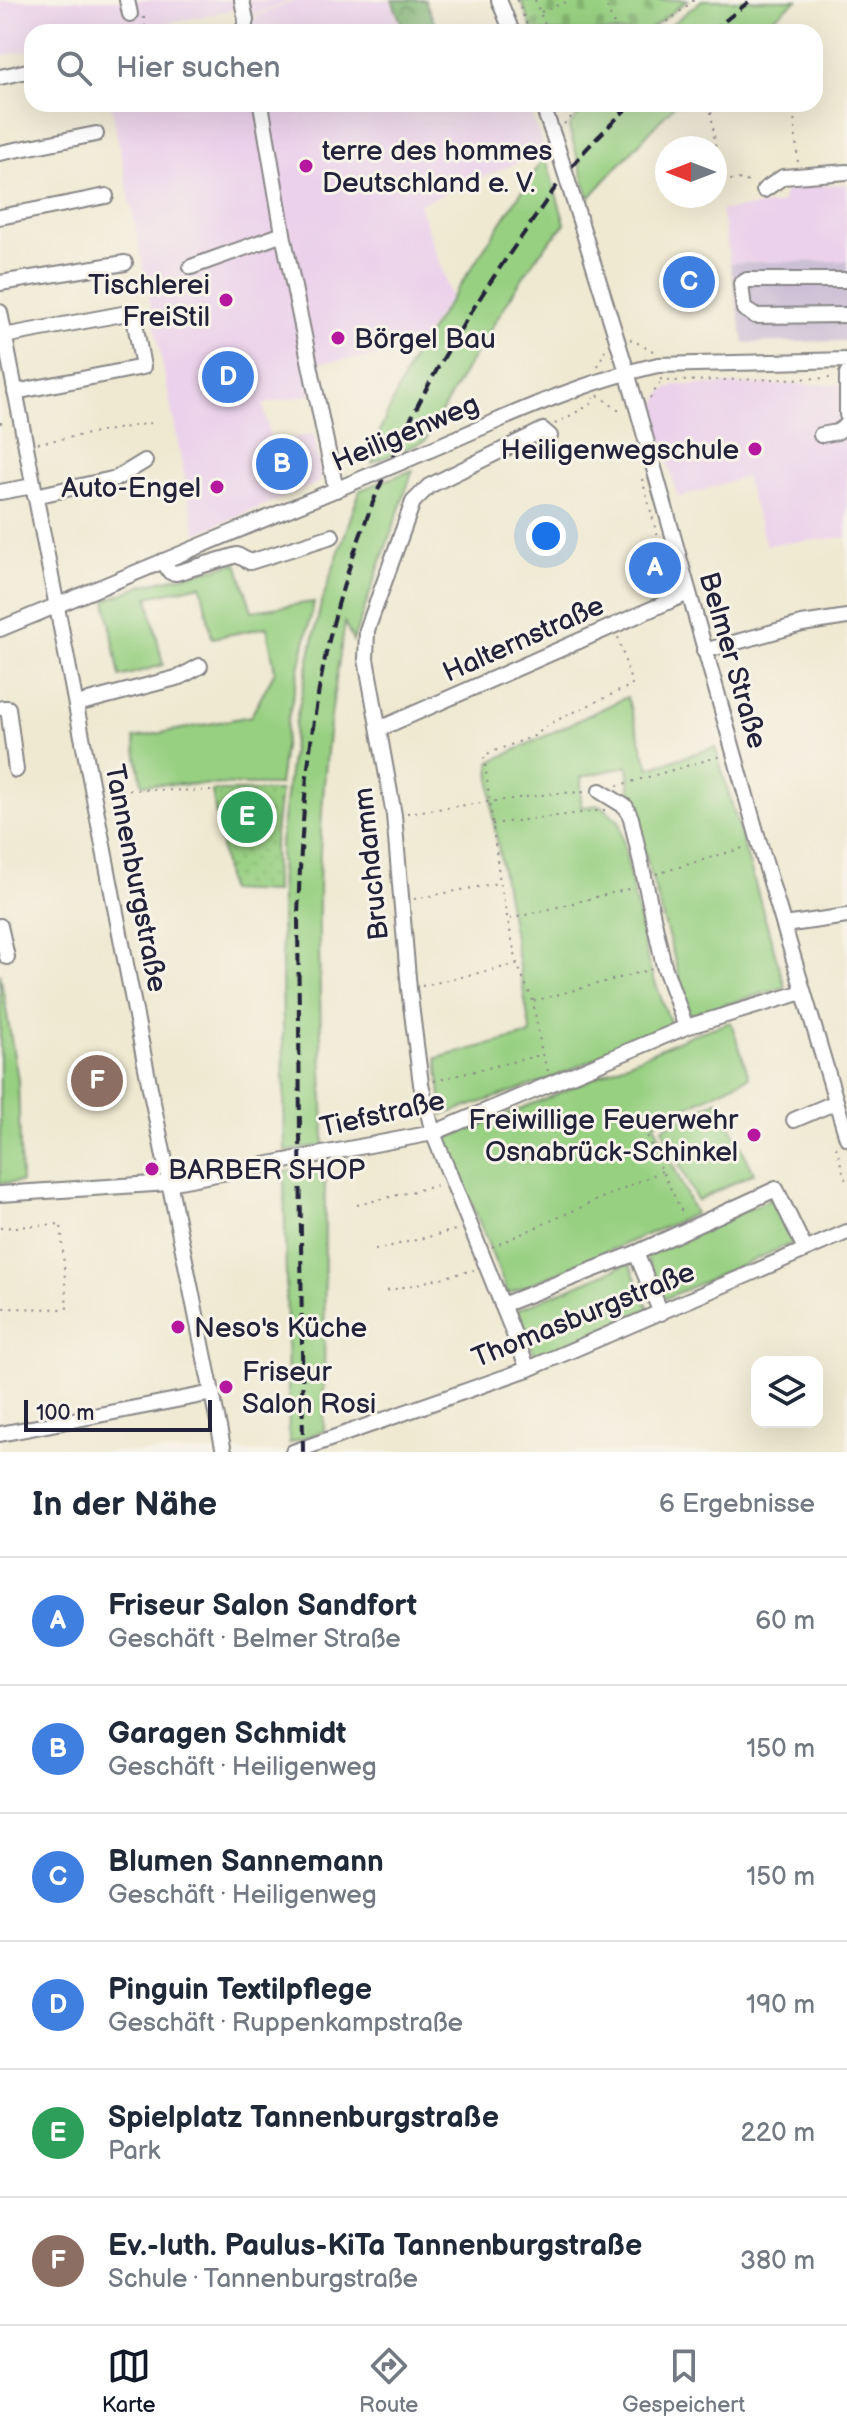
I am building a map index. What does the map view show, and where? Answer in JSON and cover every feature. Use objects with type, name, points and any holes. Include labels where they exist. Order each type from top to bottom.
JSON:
[{"type":"street","points":[[242,0],[245,24]]},
{"type":"street","points":[[499,0],[509,24]]},
{"type":"street","points":[[0,77],[24,72]]},
{"type":"street","points":[[262,112],[283,234],[336,490]]},
{"type":"street","name":"Belmer Straße","points":[[545,112],[627,372],[704,651],[847,1138]]},
{"type":"street","points":[[0,153],[96,134]]},
{"type":"street","points":[[764,190],[783,177],[847,172]]},
{"type":"street","points":[[0,217],[106,196]]},
{"type":"street","points":[[191,267],[283,234]]},
{"type":"street","points":[[0,283],[125,263]]},
{"type":"street","points":[[847,280],[747,280],[741,284],[744,309],[755,316],[847,315]]},
{"type":"street","name":"Tannenburgstraße","points":[[0,312],[224,1452]]},
{"type":"street","points":[[4,336],[133,312],[143,367],[15,392]]},
{"type":"street","name":"Heiligenweg","points":[[0,629],[509,417],[627,372],[658,365],[847,360]]},
{"type":"street","points":[[847,376],[847,415]]},
{"type":"street","points":[[821,435],[837,432],[847,425]]},
{"type":"street","name":"Bruchdamm","points":[[528,1369],[451,1181],[433,1133],[421,1084],[409,989],[394,815],[366,659],[367,630],[413,502],[429,486],[546,433]]},
{"type":"street","points":[[0,492],[34,491],[117,478],[145,461]]},
{"type":"street","points":[[163,561],[170,572],[176,573],[237,555],[250,562],[332,536]]},
{"type":"street","name":"Halternstraße","points":[[379,729],[688,593]]},
{"type":"street","points":[[704,651],[802,624],[847,617]]},
{"type":"street","points":[[77,704],[180,677],[200,666]]},
{"type":"street","points":[[2,708],[8,708],[16,770]]},
{"type":"street","points":[[600,791],[626,807],[631,818],[664,966],[686,1027]]},
{"type":"street","points":[[784,925],[847,916]]},
{"type":"street","points":[[0,926],[7,957]]},
{"type":"street","name":"Tiefstraße","points":[[0,1194],[169,1183],[433,1133],[686,1027],[803,992]]},
{"type":"street","points":[[794,1120],[836,1102]]},
{"type":"street","points":[[502,1305],[636,1253],[776,1189],[805,1249]]},
{"type":"street","name":"Thomasburgstraße","points":[[293,1452],[528,1369],[847,1232]]},
{"type":"street","points":[[636,1253],[661,1313]]},
{"type":"street","points":[[0,1434],[213,1393]]},
{"type":"street","points":[[336,1436],[336,1452]]},
{"type":"path","points":[[517,0],[527,24]]},
{"type":"path","points":[[535,0],[545,24]]},
{"type":"path","points":[[540,12],[570,0]]},
{"type":"path","points":[[604,0],[614,24]]},
{"type":"path","points":[[665,24],[694,0]]},
{"type":"path","points":[[554,136],[578,112]]},
{"type":"path","points":[[711,112],[720,181],[742,179],[764,190]]},
{"type":"path","points":[[794,112],[799,176]]},
{"type":"path","points":[[630,339],[654,351]]},
{"type":"path","points":[[596,369],[605,347]]},
{"type":"path","points":[[647,401],[662,380],[847,376]]},
{"type":"path","points":[[546,433],[593,403],[594,391],[618,410],[624,408]]},
{"type":"path","points":[[25,445],[156,422]]},
{"type":"path","points":[[553,1084],[542,1054],[533,1001],[517,964],[500,883],[484,755],[534,736],[553,722],[632,685],[614,626]]},
{"type":"path","points":[[394,815],[556,793],[600,791],[721,756]]},
{"type":"path","points":[[93,788],[212,791]]},
{"type":"path","points":[[491,824],[626,807]]},
{"type":"path","points":[[508,919],[644,881],[747,846]]},
{"type":"path","points":[[401,902],[500,883]]},
{"type":"path","points":[[409,989],[517,964]]},
{"type":"path","points":[[533,1001],[664,966]]},
{"type":"path","points":[[421,1084],[542,1054]]},
{"type":"path","points":[[644,1129],[690,1228]]},
{"type":"path","points":[[480,1252],[662,1171]]},
{"type":"path","points":[[357,1205],[451,1181]]},
{"type":"path","points":[[0,1228],[61,1224],[67,1309],[0,1308]]},
{"type":"path","points":[[375,1250],[469,1227]]},
{"type":"path","points":[[387,1291],[486,1267]]},
{"type":"shaded area","points":[[0,0],[292,0],[256,15],[233,10],[163,24],[24,24],[24,52],[0,56]]},
{"type":"shaded area","points":[[297,0],[390,0],[400,24],[247,24],[257,16]]},
{"type":"shaded area","points":[[113,112],[530,112],[545,151],[419,204],[451,296],[412,354],[321,362],[325,392],[263,404],[271,442],[314,434],[322,481],[196,534]]},
{"type":"shaded area","points":[[847,184],[847,261],[730,263],[721,210],[780,204],[787,188]]},
{"type":"shaded area","points":[[847,261],[847,341],[744,343],[730,263]]},
{"type":"shaded area","name":"Heiligenwegschule","points":[[847,384],[847,537],[766,545],[745,477],[678,498],[656,421],[656,405],[662,392],[674,385]]},
{"type":"green space","points":[[392,0],[425,0],[435,24],[402,24]]},
{"type":"green space","points":[[521,0],[688,0],[657,24],[530,24]]},
{"type":"green space","points":[[702,0],[797,0],[765,24],[672,24]]},
{"type":"green space","points":[[581,112],[668,112],[589,198],[569,128]]},
{"type":"green space","points":[[545,156],[565,224],[521,280],[425,441],[372,463],[381,428],[413,357]]},
{"type":"green space","points":[[413,470],[353,641],[345,623],[329,732],[320,841],[324,1145],[285,1152],[280,844],[295,725],[321,604],[360,490]]},
{"type":"green space","points":[[237,563],[252,611],[314,602],[287,723],[279,785],[142,784],[134,738],[251,716],[275,671],[267,627],[212,638],[201,585],[148,597],[163,665],[120,677],[106,600],[144,585]]},
{"type":"green space","points":[[627,697],[649,768],[715,747],[785,987],[690,1015],[632,806],[628,766],[581,777],[581,807],[601,805],[619,821],[648,963],[671,1025],[545,1081],[443,1115],[437,1058],[531,1034],[493,818],[490,762]]},
{"type":"green space","points":[[212,791],[280,791],[274,843],[275,892],[228,890]]},
{"type":"green space","points":[[0,973],[18,1080],[21,1182],[0,1183]]},
{"type":"green space","points":[[731,1022],[749,1077],[654,1123],[695,1214],[508,1294],[446,1138],[550,1097],[691,1035]]},
{"type":"green space","points":[[718,1100],[754,1173],[697,1201],[662,1128]]},
{"type":"green space","points":[[325,1166],[324,1431],[289,1443],[284,1172]]},
{"type":"green space","points":[[771,1199],[793,1243],[664,1299],[646,1256]]},
{"type":"green space","points":[[629,1263],[649,1309],[536,1358],[517,1310]]},
{"type":"railway","points":[[721,24],[751,0]]},
{"type":"railway","points":[[303,1452],[298,916],[306,789],[324,663],[356,547],[378,491],[430,382],[493,278],[561,180],[623,112]]},
{"type":"place","name":"terre des hommes Deutschland e. V.","points":[[306,166]]},
{"type":"place","name":"Blumen Sannemann","points":[[689,282]]},
{"type":"place","name":"Tischlerei FreiStil","points":[[226,300]]},
{"type":"place","name":"Börgel Bau","points":[[338,338]]},
{"type":"place","name":"Pinguin Textilpflege","points":[[228,377]]},
{"type":"place","name":"Heiligenwegschule","points":[[755,449]]},
{"type":"place","name":"Garagen Schmidt","points":[[282,464]]},
{"type":"place","name":"Auto-Engel","points":[[217,487]]},
{"type":"place","name":"Friseur Salon Sandfort","points":[[655,568]]},
{"type":"place","name":"Spielplatz Tannenburgstraße","points":[[247,817]]},
{"type":"place","name":"Ev.-luth. Paulus-KiTa Tannenburgstraße","points":[[97,1081]]},
{"type":"place","name":"Freiwillige Feuerwehr Osnabrück-Schinkel","points":[[754,1135]]},
{"type":"place","name":"BARBER SHOP","points":[[152,1169]]},
{"type":"place","name":"Neso's Küche","points":[[178,1327]]},
{"type":"place","name":"Friseur Salon Rosi","points":[[226,1387]]}]
